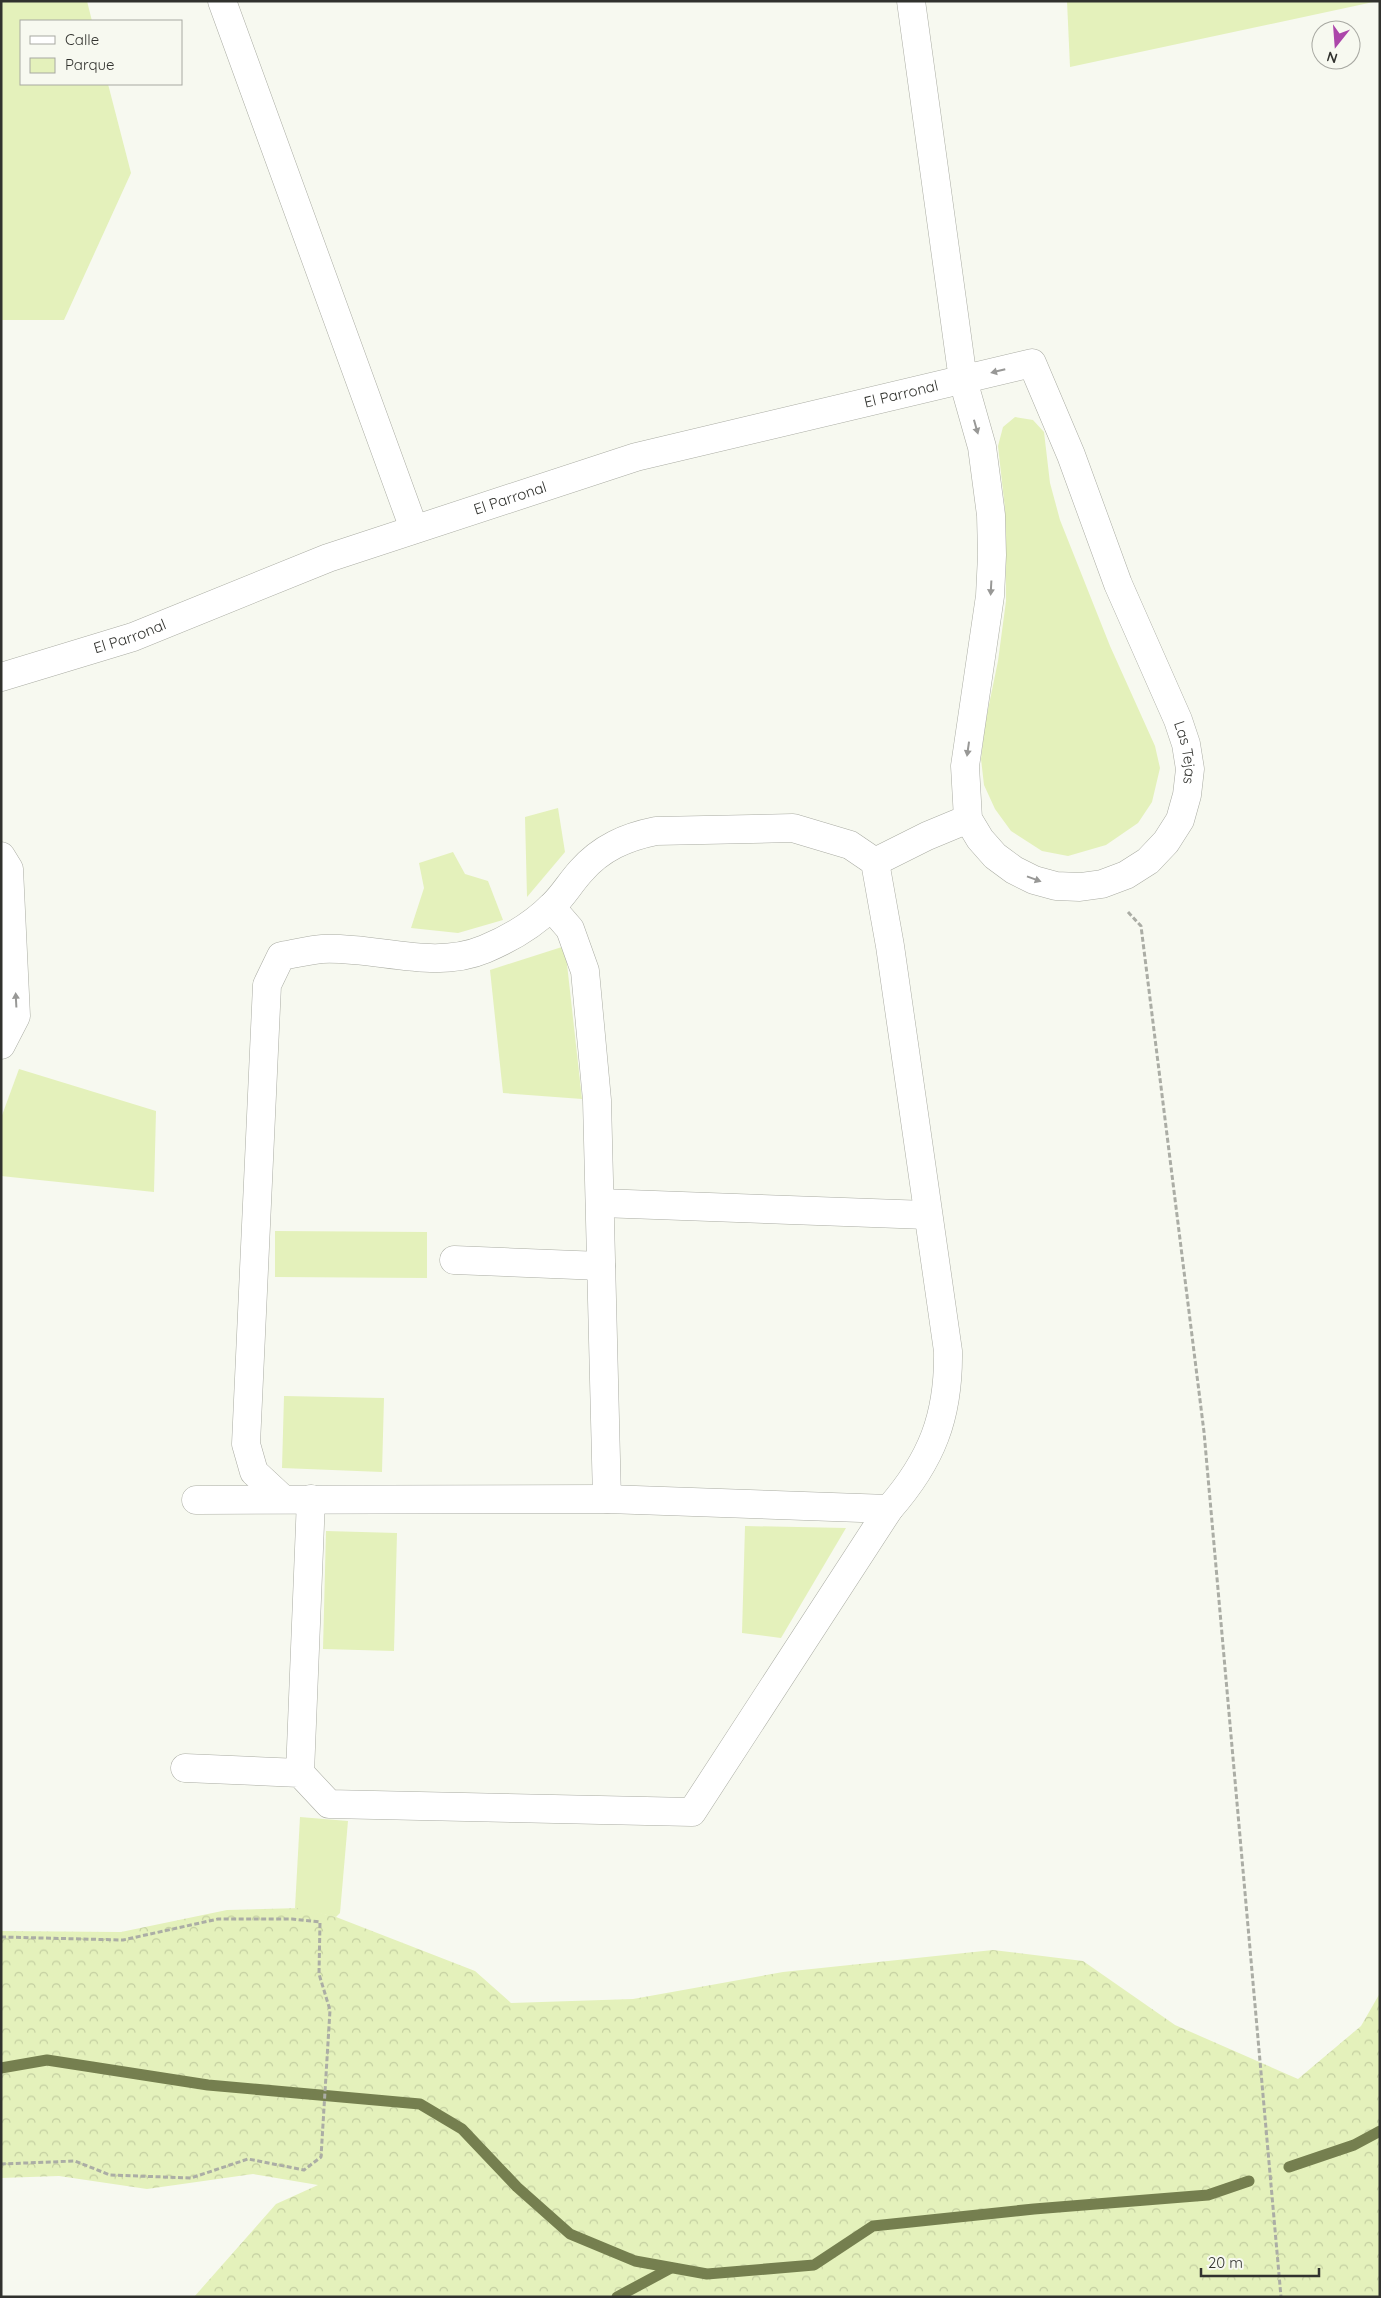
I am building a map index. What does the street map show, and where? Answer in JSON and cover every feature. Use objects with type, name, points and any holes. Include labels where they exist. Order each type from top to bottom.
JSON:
[{"type":"street","points":[[222,1],[414,529]]},
{"type":"street","name":"Las Tejas","points":[[911,1],[963,380],[987,476],[992,556],[986,636],[978,676],[965,766],[968,819],[980,839],[995,856],[1014,870],[1034,880],[1056,886],[1080,887],[1102,884],[1126,874],[1148,861],[1166,842],[1180,820],[1187,795],[1190,769],[1186,744],[1178,720],[1118,584],[1071,455],[1032,363]]},
{"type":"street","name":"El Parronal","points":[[1,677],[134,637],[328,558],[636,457],[1032,363]]},
{"type":"street","points":[[875,862],[927,836],[968,819]]},
{"type":"street","points":[[185,1768],[300,1773],[329,1804],[692,1812],[889,1510],[918,1473],[933,1444],[943,1414],[948,1382],[948,1351],[927,1215],[890,946],[875,862],[850,846],[793,828],[656,831],[636,835],[618,842],[597,855],[551,907],[528,925],[504,940],[482,950],[460,956],[436,959],[323,949],[281,956],[267,985],[246,1444],[254,1472],[283,1499]]},
{"type":"street","points":[[1,856],[9,869],[16,1016],[1,1045]]},
{"type":"street","points":[[551,907],[570,929],[585,971],[596,1100],[607,1499]]},
{"type":"street","points":[[600,1202],[927,1215]]},
{"type":"street","points":[[454,1260],[602,1266]]},
{"type":"street","points":[[300,1773],[311,1499]]},
{"type":"street","points":[[196,1500],[607,1499],[889,1510]]},
{"type":"path","points":[[1102,884],[1141,926],[1204,1432],[1281,2297]]},
{"type":"path","points":[[1,1937],[123,1940],[218,1919],[292,1919],[320,1922],[319,1974],[330,2010],[321,2157],[304,2170],[278,2163],[248,2159],[191,2178],[110,2175],[75,2161],[1,2164]]},
{"type":"green space","points":[[1,1],[87,1],[92,20],[20,20],[20,85],[108,85],[131,173],[64,320],[1,320]]},
{"type":"green space","points":[[1067,1],[1378,1],[1070,67]]},
{"type":"green space","points":[[1015,417],[1033,420],[1044,432],[1050,483],[1060,520],[1110,646],[1155,746],[1160,768],[1152,802],[1138,823],[1106,845],[1068,856],[1042,851],[1011,831],[995,809],[984,785],[981,759],[985,724],[998,661],[1006,601],[1005,509],[998,446],[1003,427]]},
{"type":"green space","points":[[558,808],[565,852],[527,897],[525,817]]},
{"type":"green space","points":[[453,852],[465,874],[488,881],[503,920],[458,933],[411,928],[424,888],[419,863]]},
{"type":"green space","points":[[565,946],[582,1099],[503,1093],[490,970]]},
{"type":"green space","points":[[19,1069],[156,1111],[154,1192],[1,1176],[1,1118]]},
{"type":"green space","points":[[275,1231],[427,1232],[427,1278],[275,1277]]},
{"type":"green space","points":[[284,1396],[384,1398],[382,1472],[282,1468]]},
{"type":"green space","points":[[745,1526],[846,1528],[781,1638],[742,1633]]},
{"type":"green space","points":[[326,1531],[397,1533],[394,1651],[323,1649]]},
{"type":"green space","points":[[300,1817],[348,1821],[340,1913],[336,1917],[295,1908]]},
{"type":"green space","points":[[301,1908],[336,1917],[475,1971],[511,2003],[633,1999],[783,1972],[993,1950],[1083,1961],[1175,2025],[1298,2079],[1361,2026],[1380,1993],[1380,2297],[194,2297],[276,2204],[318,2185],[253,2174],[147,2189],[59,2176],[1,2178],[1,1931],[121,1932],[227,1910]]},
{"type":"waterway","points":[[1,2068],[47,2060],[208,2085],[420,2104],[462,2129],[517,2187],[570,2234],[635,2261],[707,2274],[814,2265],[873,2226],[1034,2209],[1208,2195],[1249,2181]]},
{"type":"waterway","points":[[1289,2167],[1354,2145],[1380,2131]]},
{"type":"waterway","points":[[617,2297],[671,2268]]}]
